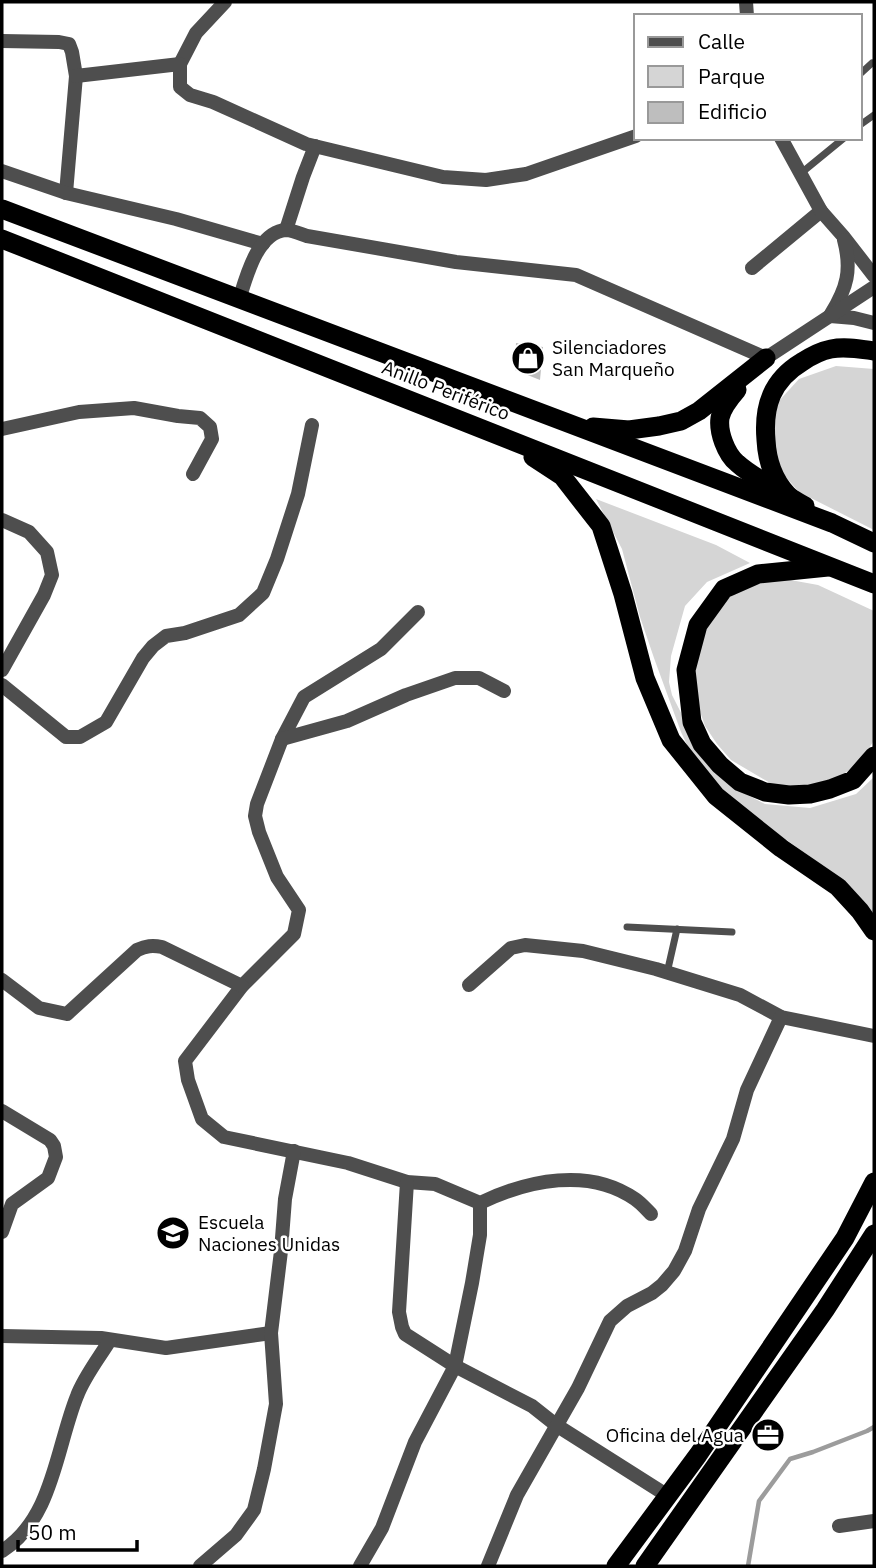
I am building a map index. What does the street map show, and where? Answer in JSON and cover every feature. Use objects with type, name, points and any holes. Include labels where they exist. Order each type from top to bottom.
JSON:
[{"type":"highway","name":"Anillo Periférico","points":[[2,209],[832,523],[874,543]]},
{"type":"highway","name":"Anillo Periférico","points":[[2,239],[874,583]]},
{"type":"highway","points":[[787,495],[767,457],[764,420],[773,390],[783,376],[813,355],[851,347],[874,351]]},
{"type":"highway","points":[[570,425],[629,430],[681,421],[699,411],[766,358]]},
{"type":"highway","points":[[766,358],[725,405],[720,419],[727,451],[735,462],[832,523]]},
{"type":"highway","points":[[503,437],[562,476],[601,526],[623,594],[645,678],[671,740],[716,796],[781,848],[838,887],[874,931]]},
{"type":"highway","points":[[832,566],[758,573],[724,589],[698,625],[686,670],[692,722],[702,744],[720,765],[740,782],[765,792],[789,795],[830,789],[853,779],[874,756]]},
{"type":"highway","points":[[617,1566],[705,1444],[845,1238],[874,1182]]},
{"type":"highway","points":[[650,1564],[825,1310],[874,1234]]},
{"type":"street","points":[[225,2],[196,33],[180,64],[180,87],[190,95],[213,102],[306,144],[443,177],[486,180],[526,174],[634,137]]},
{"type":"street","points":[[2,41],[69,44],[76,76],[66,193]]},
{"type":"street","points":[[76,76],[180,64]]},
{"type":"street","points":[[786,141],[800,174],[821,211],[874,276]]},
{"type":"street","points":[[286,230],[316,146]]},
{"type":"street","points":[[2,171],[66,193],[176,219],[263,244]]},
{"type":"street","points":[[751,268],[821,211]]},
{"type":"street","points":[[239,300],[252,261],[268,236],[286,230],[456,262],[576,275],[766,358],[874,287]]},
{"type":"street","points":[[830,316],[841,299],[848,278],[848,257],[843,236]]},
{"type":"street","points":[[830,316],[874,323]]},
{"type":"street","points":[[2,429],[79,412],[134,408],[200,418],[210,427],[212,439],[193,474]]},
{"type":"street","points":[[2,685],[66,737],[80,737],[106,722],[143,658],[166,636],[186,633],[239,615],[263,593],[277,559],[298,494],[312,425]]},
{"type":"street","points":[[2,520],[29,532],[47,552],[52,575],[44,595],[2,670]]},
{"type":"street","points":[[418,612],[381,649],[304,696],[282,739],[257,804],[256,816],[258,832],[277,877],[299,910],[294,934],[242,986],[185,1060],[188,1080],[202,1119],[225,1137],[348,1163],[407,1182],[435,1184],[480,1203],[537,1183],[561,1179],[589,1181],[620,1190],[637,1200],[651,1214]]},
{"type":"street","points":[[282,739],[348,721],[406,695],[455,678],[479,678],[504,691]]},
{"type":"street","points":[[2,980],[39,1008],[67,1014],[137,950],[153,946],[162,947],[242,986]]},
{"type":"street","points":[[469,985],[511,948],[525,946],[583,951],[667,972],[740,995],[781,1017],[874,1036]]},
{"type":"street","points":[[488,1566],[517,1496],[578,1388],[610,1321],[627,1306],[662,1285],[685,1251],[699,1209],[733,1139],[747,1090],[781,1017]]},
{"type":"street","points":[[2,1111],[50,1140],[56,1157],[48,1178],[7,1204],[2,1232]]},
{"type":"street","points":[[200,1566],[236,1535],[254,1510],[264,1469],[276,1404],[271,1333],[285,1199],[294,1151]]},
{"type":"street","points":[[407,1182],[399,1312],[405,1334],[454,1366],[532,1406],[556,1425],[668,1496]]},
{"type":"street","points":[[360,1566],[382,1528],[415,1442],[454,1366],[480,1235],[480,1203]]},
{"type":"street","points":[[2,1336],[101,1338],[166,1348],[271,1333]]},
{"type":"street","points":[[2,1551],[13,1544],[46,1496],[77,1394],[110,1340]]},
{"type":"street","points":[[839,1526],[874,1521]]},
{"type":"street","points":[[211,1566],[219,1549]]},
{"type":"lane","points":[[862,72],[872,63]]},
{"type":"lane","points":[[800,174],[842,140]]},
{"type":"lane","points":[[627,927],[732,932]]},
{"type":"lane","points":[[667,972],[677,929]]},
{"type":"green space","points":[[836,366],[874,369],[874,530],[799,492],[776,466],[772,433],[778,402],[799,379]]},
{"type":"green space","points":[[596,499],[716,545],[750,563],[707,582],[685,606],[671,656],[669,682],[672,695],[707,764],[734,788],[765,804],[810,808],[856,794],[874,777],[874,919],[833,873],[750,814],[698,768],[681,732],[654,658],[622,549]]},
{"type":"green space","points":[[785,579],[818,585],[874,611],[873,742],[858,764],[826,786],[775,786],[731,760],[705,726],[694,694],[694,663],[701,636],[718,608],[735,593],[756,583]]},
{"type":"building","name":"Silenciadores San Marqueño","points":[[516,343],[543,347],[540,380],[515,370]]},
{"type":"waterway","points":[[748,1566],[759,1501],[790,1459],[874,1427]]},
{"type":"place","name":"Silenciadores San Marqueño","points":[[528,358]]},
{"type":"place","name":"Escuela Naciones Unidas","points":[[173,1233]]},
{"type":"place","name":"Oficina del Agua","points":[[768,1435]]}]
